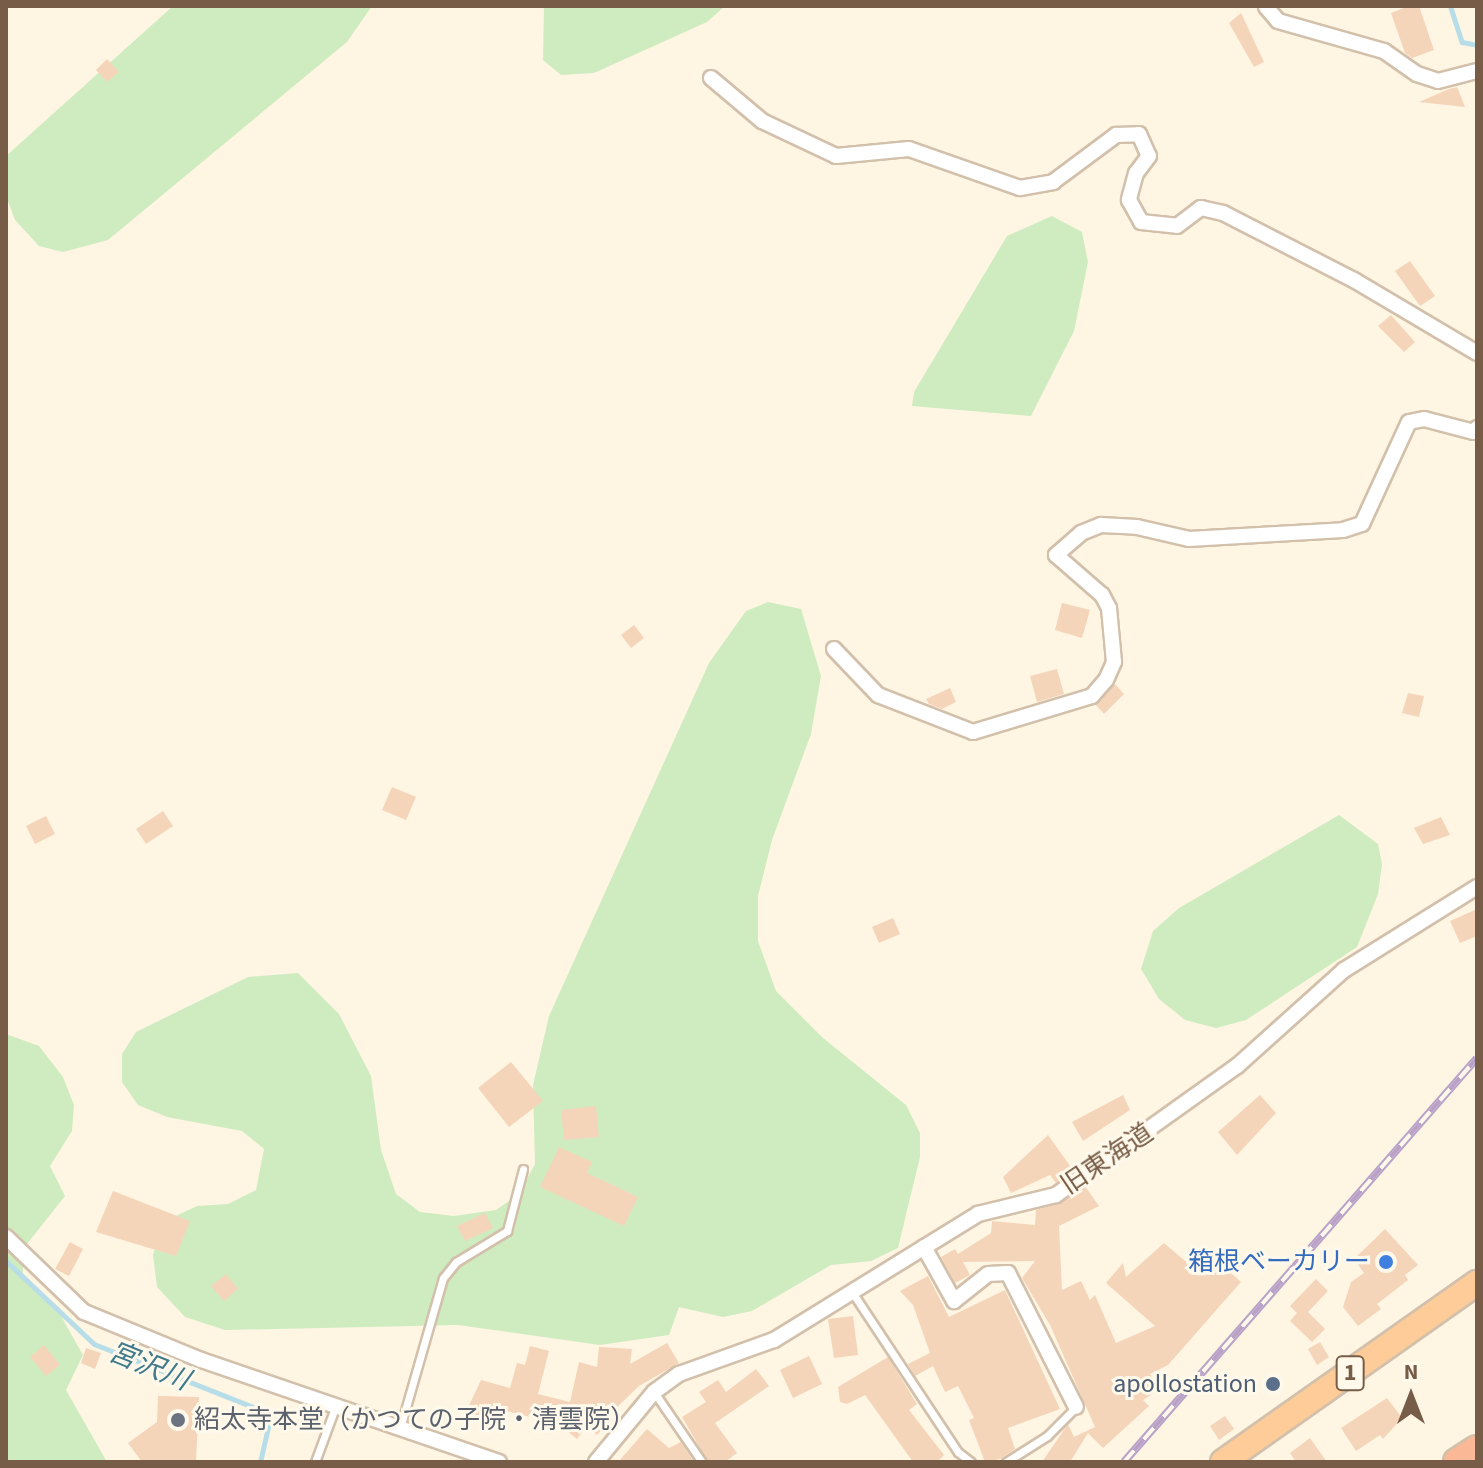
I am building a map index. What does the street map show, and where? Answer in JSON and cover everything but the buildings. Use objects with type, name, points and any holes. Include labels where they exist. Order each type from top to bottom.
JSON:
[{"type":"highway","name":"1","points":[[1223,1462],[1477,1283]]},
{"type":"highway","points":[[1445,1462],[1477,1436]]},
{"type":"highway","points":[[1457,1462],[1477,1449]]},
{"type":"street","points":[[1266,7],[1278,21],[1384,51],[1417,74],[1438,81],[1477,71]]},
{"type":"street","points":[[711,78],[762,121],[836,156],[909,149],[1020,188],[1053,182],[1116,135],[1139,134],[1149,156],[1136,173],[1129,200],[1141,222],[1177,226],[1201,208],[1223,213],[1354,280],[1477,353]]},
{"type":"street","points":[[834,649],[878,695],[973,732],[1092,696],[1114,662],[1109,608],[1102,595],[1056,555],[1081,533],[1101,525],[1137,527],[1189,539],[1343,530],[1362,524],[1409,422],[1424,419],[1474,432],[1477,428]]},
{"type":"street","name":"旧東海道","points":[[596,1462],[654,1392],[679,1374],[774,1340],[978,1214],[1056,1195],[1237,1066],[1344,970],[1477,887]]},
{"type":"street","points":[[6,1237],[84,1312],[201,1360],[499,1462]]},
{"type":"street","points":[[924,1247],[954,1301],[988,1274],[1008,1273],[1076,1407]]},
{"type":"lane","points":[[400,1428],[443,1278],[456,1262],[507,1231],[523,1169]]},
{"type":"lane","points":[[852,1292],[958,1452],[971,1462]]},
{"type":"lane","points":[[654,1392],[702,1462]]},
{"type":"lane","points":[[315,1462],[336,1405]]},
{"type":"lane","points":[[1006,1462],[1047,1436],[1076,1407]]},
{"type":"green space","points":[[173,6],[372,6],[347,42],[108,240],[63,252],[39,246],[15,220],[6,196],[6,156]]},
{"type":"green space","points":[[544,6],[725,6],[707,22],[594,73],[561,75],[543,60]]},
{"type":"green space","points":[[1052,216],[1082,232],[1088,262],[1074,331],[1031,416],[912,406],[914,392],[1007,236]]},
{"type":"green space","points":[[768,602],[801,609],[821,676],[811,734],[772,840],[758,896],[758,941],[776,991],[823,1038],[906,1105],[920,1133],[920,1157],[898,1248],[871,1261],[831,1265],[752,1311],[723,1317],[679,1307],[669,1335],[600,1345],[458,1325],[225,1330],[185,1317],[157,1287],[153,1255],[163,1222],[197,1206],[228,1204],[256,1190],[264,1149],[242,1131],[167,1117],[138,1105],[122,1082],[122,1054],[136,1032],[248,977],[298,973],[339,1014],[371,1076],[381,1150],[396,1194],[420,1212],[454,1216],[496,1210],[519,1194],[535,1164],[533,1085],[549,1016],[709,663],[746,611]]},
{"type":"green space","points":[[1339,815],[1378,844],[1382,864],[1378,894],[1357,947],[1246,1020],[1216,1028],[1185,1020],[1159,999],[1141,969],[1153,931],[1179,908]]},
{"type":"green space","points":[[6,1034],[39,1046],[63,1077],[74,1105],[72,1131],[50,1166],[65,1196],[23,1249],[23,1279],[56,1307],[83,1355],[66,1390],[107,1462],[6,1462]]},
{"type":"waterway","points":[[1450,6],[1462,42],[1477,45]]},
{"type":"waterway","name":"宮沢川","points":[[6,1261],[94,1344],[271,1414],[260,1462]]},
{"type":"railway","points":[[1124,1462],[1477,1058]]},
{"type":"place","name":"箱根ベーカリー","points":[[1386,1262]]},
{"type":"place","name":"apollostation","points":[[1273,1384]]},
{"type":"place","name":"紹太寺本堂（かつての子院・清雲院）","points":[[178,1420]]}]
